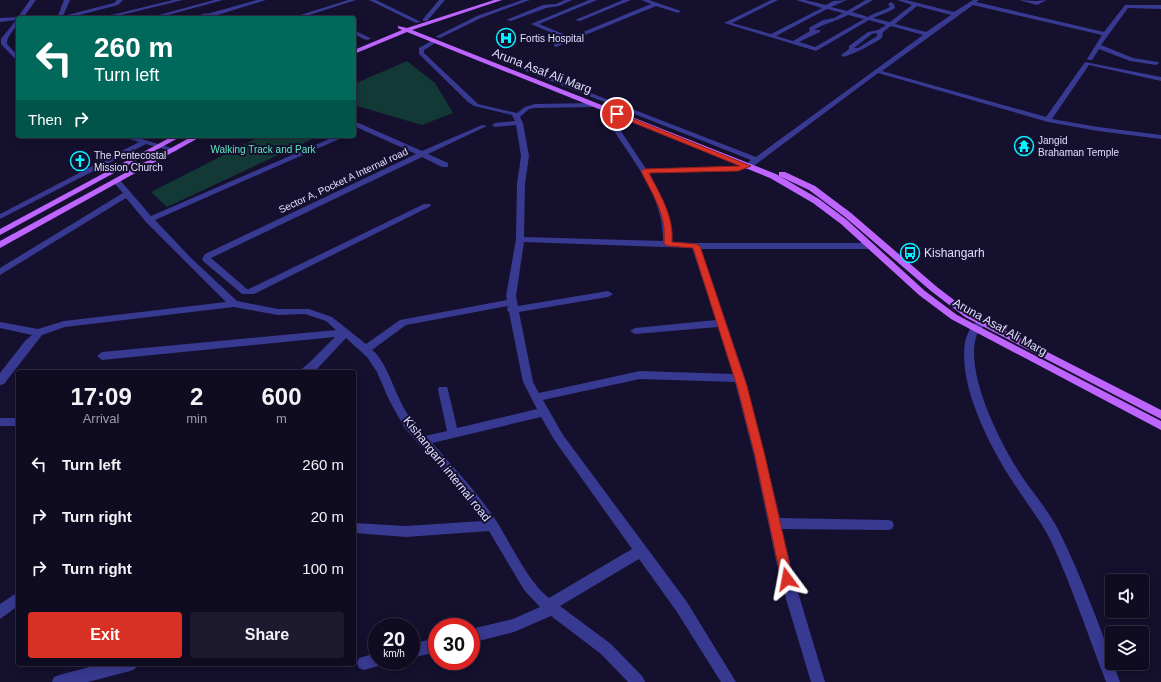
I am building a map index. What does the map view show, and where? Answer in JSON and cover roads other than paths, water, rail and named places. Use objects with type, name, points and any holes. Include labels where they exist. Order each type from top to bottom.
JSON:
[{"type":"main road","points":[[356,51],[390,36],[490,0]]},
{"type":"main road","points":[[390,36],[405,33],[427,22],[499,0]]},
{"type":"main road","points":[[356,43],[394,30],[411,29],[418,22],[427,22]]},
{"type":"main road","name":"Aruna Asaf Ali Marg","points":[[411,29],[791,178],[821,194],[848,215],[978,326],[1161,415]]},
{"type":"main road","name":"Aruna Asaf Ali Marg","points":[[437,39],[594,105],[753,163],[798,189],[832,213],[872,246],[933,302],[1161,426]]},
{"type":"main road","points":[[0,232],[175,138]]},
{"type":"main road","points":[[0,245],[195,138]]},
{"type":"street","points":[[21,16],[33,0]]},
{"type":"street","points":[[62,16],[67,0]]},
{"type":"street","points":[[69,16],[116,4],[120,0]]},
{"type":"street","points":[[111,16],[180,0],[208,16],[263,0]]},
{"type":"street","points":[[159,16],[220,0]]},
{"type":"street","points":[[301,16],[353,0]]},
{"type":"street","points":[[372,0],[418,22]]},
{"type":"street","points":[[427,22],[442,0]]},
{"type":"street","points":[[518,119],[476,105],[470,101],[421,53],[420,49],[479,17],[527,0]]},
{"type":"street","points":[[545,6],[554,0]]},
{"type":"street","points":[[509,20],[545,6],[557,5],[569,0]]},
{"type":"street","points":[[571,39],[534,24],[594,0]]},
{"type":"street","points":[[578,20],[628,0]]},
{"type":"street","points":[[644,0],[678,11]]},
{"type":"street","points":[[775,0],[727,23],[818,49],[869,18],[878,13],[886,12],[893,7],[885,5]]},
{"type":"street","points":[[799,0],[927,34]]},
{"type":"street","points":[[771,36],[827,8],[834,1],[844,0]]},
{"type":"street","points":[[793,43],[813,32],[826,28],[835,23],[834,20],[870,0]]},
{"type":"street","points":[[878,13],[876,10],[897,0]]},
{"type":"street","points":[[900,0],[954,14]]},
{"type":"street","points":[[1022,0],[1037,3],[1044,0]]},
{"type":"street","points":[[644,171],[738,168],[753,163],[876,71],[974,1],[1105,34]]},
{"type":"street","points":[[556,45],[656,4]]},
{"type":"street","points":[[844,55],[852,50],[859,50],[880,37],[880,31],[916,4]]},
{"type":"street","points":[[1090,59],[1105,34],[1127,6],[1161,7]]},
{"type":"street","points":[[0,20],[16,18]]},
{"type":"street","points":[[15,53],[2,45],[4,39],[16,24]]},
{"type":"street","points":[[356,33],[368,39]]},
{"type":"street","points":[[1098,46],[1132,60],[1156,63]]},
{"type":"street","points":[[506,62],[753,163]]},
{"type":"street","points":[[1048,120],[1087,63],[1161,79]]},
{"type":"street","points":[[876,71],[1048,120],[1098,130],[1161,136]]},
{"type":"street","points":[[495,125],[518,119],[527,108],[536,106],[594,105]]},
{"type":"street","points":[[603,108],[644,171],[665,212],[669,228],[668,244]]},
{"type":"street","points":[[518,119],[525,156],[521,184],[520,239],[512,282],[512,306],[528,382],[559,438],[682,607],[729,682]]},
{"type":"street","name":"Sector A, Pocket A Internal road","points":[[356,124],[422,154]]},
{"type":"street","points":[[422,154],[484,126]]},
{"type":"street","points":[[356,130],[363,127]]},
{"type":"street","points":[[131,138],[174,150]]},
{"type":"street","points":[[149,220],[337,138]]},
{"type":"street","points":[[0,217],[145,142]]},
{"type":"street","points":[[422,154],[445,164]]},
{"type":"street","name":"Sector A, Pocket A Internal road","points":[[422,154],[206,257],[249,293],[427,206]]},
{"type":"street","points":[[117,182],[149,220],[204,277],[234,304]]},
{"type":"street","points":[[0,272],[127,194]]},
{"type":"street","points":[[520,239],[696,246],[872,246]]},
{"type":"street","points":[[696,246],[740,378],[760,456],[787,579],[818,682]]},
{"type":"street","points":[[366,349],[403,322],[608,294]]},
{"type":"street","points":[[0,381],[4,372],[37,336],[38,333],[64,324],[234,304]]},
{"type":"street","name":"Kishangarh internal road","points":[[234,304],[278,312],[306,311],[320,315],[336,324],[366,349],[382,372],[387,386],[401,412],[423,441],[470,494],[492,525],[529,586],[549,607],[606,650],[638,682]]},
{"type":"street","points":[[635,330],[722,323]]},
{"type":"street","points":[[0,325],[38,333]]},
{"type":"street","points":[[978,326],[971,337],[970,356],[976,388],[985,416],[1008,465],[1038,506],[1064,556],[1113,682]]},
{"type":"street","points":[[102,356],[345,333]]},
{"type":"street","points":[[306,370],[314,365],[345,333]]},
{"type":"street","points":[[536,398],[640,375],[740,378]]},
{"type":"street","points":[[443,390],[453,434]]},
{"type":"street","points":[[423,441],[544,412]]},
{"type":"street","points":[[0,422],[16,422]]},
{"type":"street","points":[[775,523],[888,526]]},
{"type":"street","points":[[356,528],[384,532],[424,531],[492,525]]},
{"type":"street","points":[[480,634],[514,625],[549,607],[640,551]]},
{"type":"street","points":[[0,612],[16,600]]},
{"type":"street","points":[[59,682],[122,666]]},
{"type":"place","name":"Fortis Hospital","points":[[506,38]]},
{"type":"place","name":"Jangid Brahaman Temple","points":[[1024,146]]},
{"type":"place","name":"The Pentecostal Mission Church","points":[[80,161]]},
{"type":"place","name":"Kishangarh","points":[[910,253]]},
{"type":"park label","name":"Walking Track and Park","points":[[263,149]]}]
